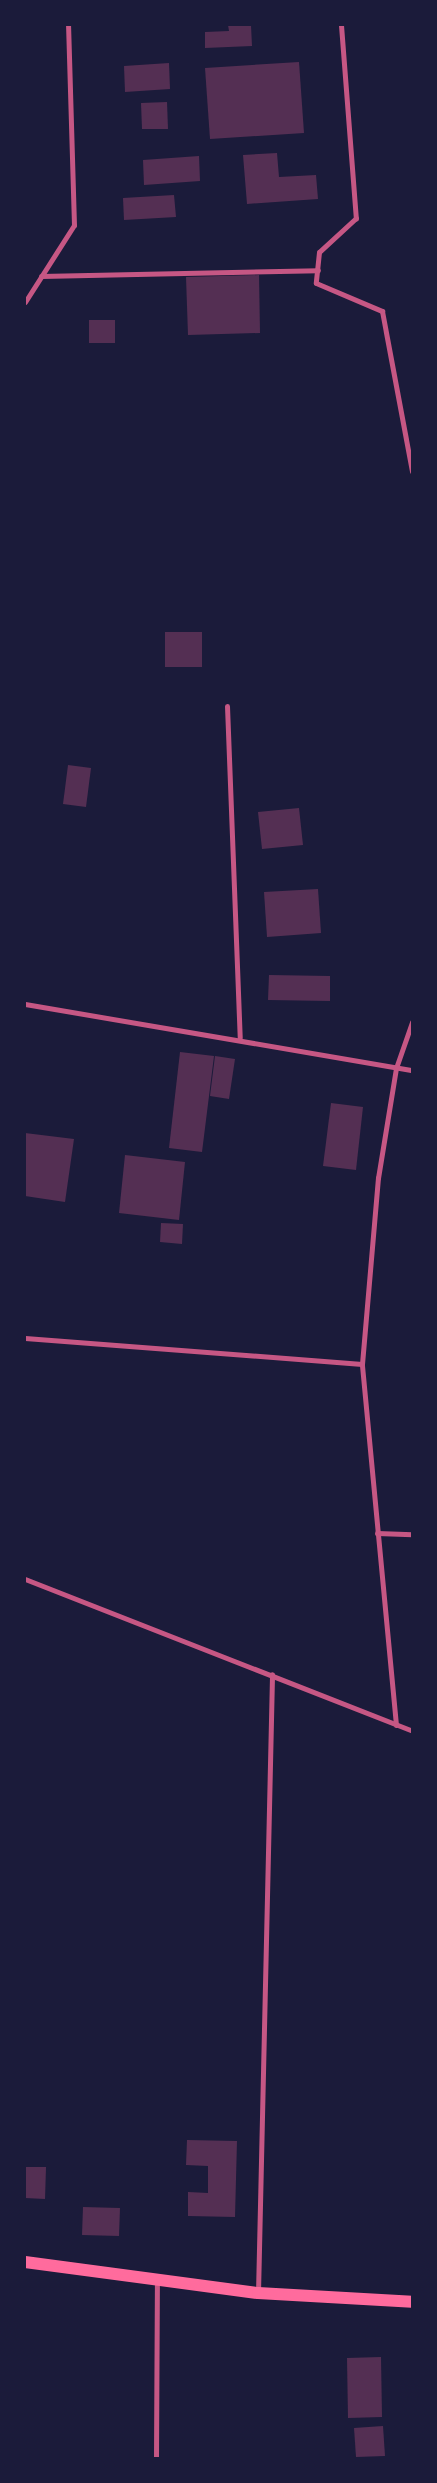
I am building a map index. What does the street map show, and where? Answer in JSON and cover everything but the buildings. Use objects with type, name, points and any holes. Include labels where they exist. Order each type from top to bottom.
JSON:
[{"type":"main road","points":[[25,2262],[258,2293],[412,2302]]},
{"type":"street","points":[[25,302],[74,225],[68,25]]},
{"type":"street","points":[[341,25],[356,218],[319,252],[316,283],[382,311],[412,471]]},
{"type":"street","points":[[41,276],[318,270]]},
{"type":"street","points":[[227,706],[240,1038]]},
{"type":"street","points":[[25,1004],[240,1038],[412,1070]]},
{"type":"street","points":[[396,1725],[362,1364],[378,1178],[396,1068],[412,1022]]},
{"type":"street","points":[[25,1338],[362,1364]]},
{"type":"street","points":[[377,1533],[412,1534]]},
{"type":"street","points":[[25,1579],[272,1674],[412,1731]]},
{"type":"street","points":[[258,2293],[272,1674]]},
{"type":"street","points":[[156,2458],[157,2280]]}]
